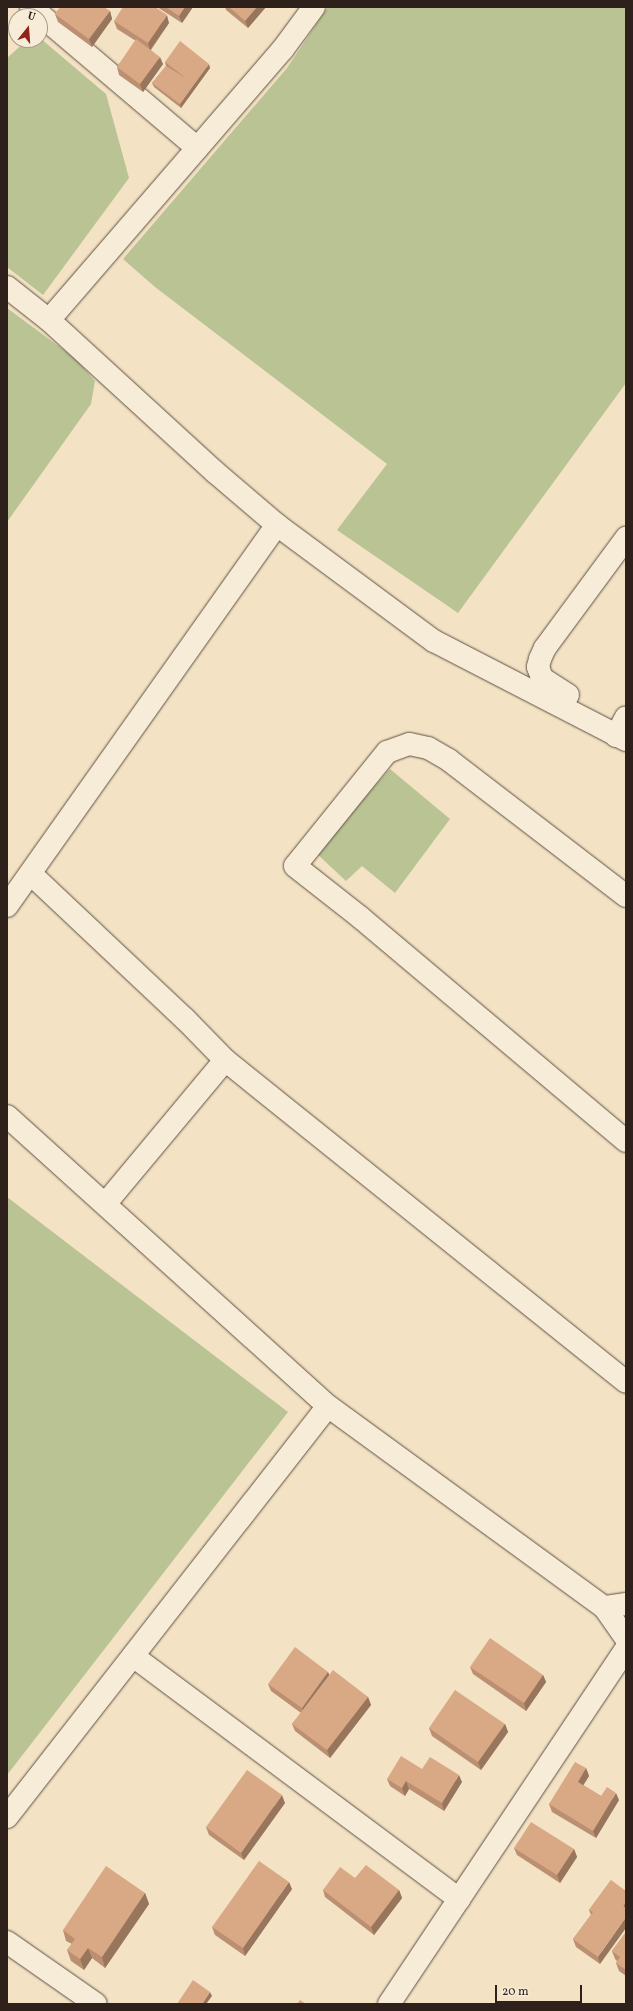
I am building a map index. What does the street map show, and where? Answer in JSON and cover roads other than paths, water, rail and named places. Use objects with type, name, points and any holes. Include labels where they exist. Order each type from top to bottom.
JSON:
[{"type":"street","points":[[31,7],[197,148]]},
{"type":"street","points":[[49,320],[283,49],[314,7]]},
{"type":"street","points":[[7,287],[49,320],[215,472],[277,525],[434,641],[623,730]]},
{"type":"street","points":[[7,906],[277,525]]},
{"type":"street","points":[[623,730],[550,685],[542,678],[538,667],[544,648],[626,538]]},
{"type":"street","points":[[626,896],[449,760],[428,748],[409,744],[387,752],[294,866],[361,918],[626,1141]]},
{"type":"street","points":[[31,874],[185,1019],[225,1060],[626,1382]]},
{"type":"street","points":[[106,1203],[225,1060]]},
{"type":"street","points":[[7,1116],[106,1203],[328,1406],[604,1607],[626,1639]]},
{"type":"street","points":[[7,1817],[328,1406]]},
{"type":"street","points":[[604,1607],[626,1604]]},
{"type":"street","points":[[389,2004],[626,1648]]},
{"type":"street","points":[[133,1656],[459,1899]]},
{"type":"street","points":[[7,1942],[96,2004]]}]
